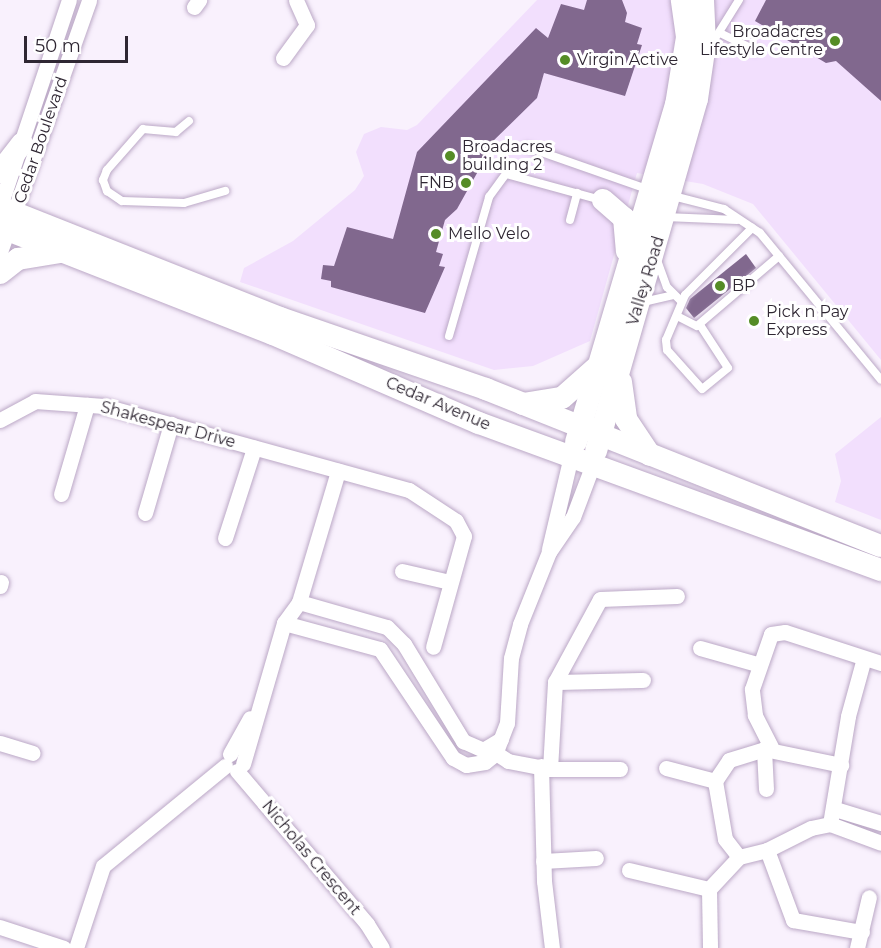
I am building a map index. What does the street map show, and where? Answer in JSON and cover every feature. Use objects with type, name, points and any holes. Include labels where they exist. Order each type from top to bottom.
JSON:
[{"type":"main road","name":"Valley Road","points":[[682,0],[694,57]]},
{"type":"main road","name":"Valley Road","points":[[610,369],[628,261],[642,204],[694,57],[703,0]]},
{"type":"main road","points":[[0,172],[22,144]]},
{"type":"main road","points":[[628,261],[626,225],[642,204]]},
{"type":"main road","name":"Valley Road","points":[[593,464],[591,433],[610,369],[638,304],[654,252],[642,204]]},
{"type":"main road","name":"Cedar Avenue","points":[[5,217],[70,253],[479,423],[881,570]]},
{"type":"main road","name":"Cedar Avenue","points":[[5,217],[280,318],[352,340],[881,546]]},
{"type":"main road","points":[[0,273],[18,259],[41,252],[70,253]]},
{"type":"main road","points":[[519,404],[562,398],[610,369],[626,419],[650,455]]},
{"type":"main road","name":"Valley Road","points":[[571,456],[591,433]]},
{"type":"street","name":"Cedar Boulevard","points":[[5,217],[22,144],[69,0]]},
{"type":"street","name":"Cedar Boulevard","points":[[5,217],[89,0]]},
{"type":"street","points":[[283,58],[307,25],[296,0]]},
{"type":"street","points":[[0,252],[5,217]]},
{"type":"street","name":"Shakespear Drive","points":[[0,420],[26,403],[87,405],[171,424],[409,490],[456,521],[464,536],[450,582]]},
{"type":"street","points":[[61,494],[87,405]]},
{"type":"street","points":[[145,513],[171,424]]},
{"type":"street","points":[[225,537],[254,448]]},
{"type":"street","name":"Valley Road","points":[[492,751],[501,739],[507,723],[513,646],[549,552],[571,456]]},
{"type":"street","name":"Valley Road","points":[[549,552],[573,517],[593,464]]},
{"type":"street","points":[[76,948],[103,866],[234,764],[268,678],[284,623],[299,602],[338,471]]},
{"type":"street","points":[[402,571],[450,582],[434,647]]},
{"type":"street","points":[[552,948],[543,861],[545,768],[555,682],[600,599],[677,596]]},
{"type":"street","points":[[299,602],[379,622],[395,634],[416,664],[459,736],[473,748],[492,751],[508,761],[545,768],[620,769]]},
{"type":"street","points":[[284,623],[373,645],[386,654],[453,758],[473,766],[492,751]]},
{"type":"street","points":[[766,789],[768,748],[755,715],[752,689],[757,664],[765,642],[779,631],[881,663]]},
{"type":"street","points":[[700,648],[757,664]]},
{"type":"street","points":[[830,824],[864,658]]},
{"type":"street","points":[[399,674],[416,664]]},
{"type":"street","points":[[555,682],[643,680]]},
{"type":"street","points":[[0,743],[32,753]]},
{"type":"street","points":[[739,856],[724,839],[715,781],[729,760],[768,748],[841,765]]},
{"type":"street","name":"Nicholas Crescent","points":[[234,764],[367,924],[382,948]]},
{"type":"street","points":[[666,768],[715,781]]},
{"type":"street","points":[[835,808],[881,823]]},
{"type":"street","points":[[710,948],[709,889],[739,856],[767,850],[805,830],[830,824],[881,843]]},
{"type":"street","points":[[767,850],[793,920],[862,932]]},
{"type":"street","points":[[543,861],[596,858]]},
{"type":"street","points":[[629,870],[709,889]]},
{"type":"street","points":[[857,948],[869,897]]},
{"type":"street","points":[[0,927],[64,948]]},
{"type":"lane","points":[[694,57],[720,33],[739,0]]},
{"type":"lane","points":[[720,33],[755,50]]},
{"type":"lane","points":[[189,121],[176,132],[143,129],[107,170],[103,180],[107,191],[122,201],[184,203],[225,190]]},
{"type":"lane","points":[[527,147],[642,204],[711,205],[752,228],[779,256],[881,380]]},
{"type":"lane","points":[[449,336],[482,217],[506,174],[577,193],[738,220]]},
{"type":"lane","points":[[570,220],[577,193]]},
{"type":"lane","points":[[700,324],[728,368],[702,389],[666,347],[681,302],[752,228]]},
{"type":"lane","points":[[654,252],[674,295],[681,302]]},
{"type":"lane","points":[[677,316],[695,327],[779,256]]},
{"type":"lane","points":[[638,304],[674,295]]},
{"type":"shaded area","points":[[537,0],[881,0],[881,360],[753,204],[703,184],[637,173],[590,341],[533,366],[494,370],[240,282],[244,268],[293,241],[355,190],[364,176],[356,152],[364,134],[381,127],[407,130],[417,125]]},
{"type":"shaded area","points":[[881,417],[881,520],[835,502],[841,481],[835,454]]},
{"type":"building","name":"Broadacres building 2","points":[[587,0],[622,0],[627,13],[625,22],[642,28],[637,44],[642,45],[625,96],[544,73],[537,98],[488,146],[491,148],[457,209],[445,220],[436,252],[443,254],[439,266],[445,267],[425,313],[331,287],[331,281],[321,279],[323,265],[334,266],[347,227],[393,239],[417,152],[536,28],[548,38],[561,4],[584,10]]},
{"type":"building","name":"Broadacres Lifestyle Centre","points":[[766,0],[881,0],[881,101],[836,61],[826,63],[755,21]]},
{"type":"building","points":[[746,254],[756,268],[694,318],[686,308],[690,299]]},
{"type":"place","name":"Broadacres Lifestyle Centre","points":[[835,41]]},
{"type":"place","name":"Virgin Active","points":[[565,60]]},
{"type":"place","name":"Broadacres building 2","points":[[450,156]]},
{"type":"place","name":"FNB","points":[[466,183]]},
{"type":"place","name":"Mello Velo","points":[[436,234]]},
{"type":"place","name":"BP","points":[[720,286]]},
{"type":"place","name":"Pick n Pay Express","points":[[754,321]]}]
